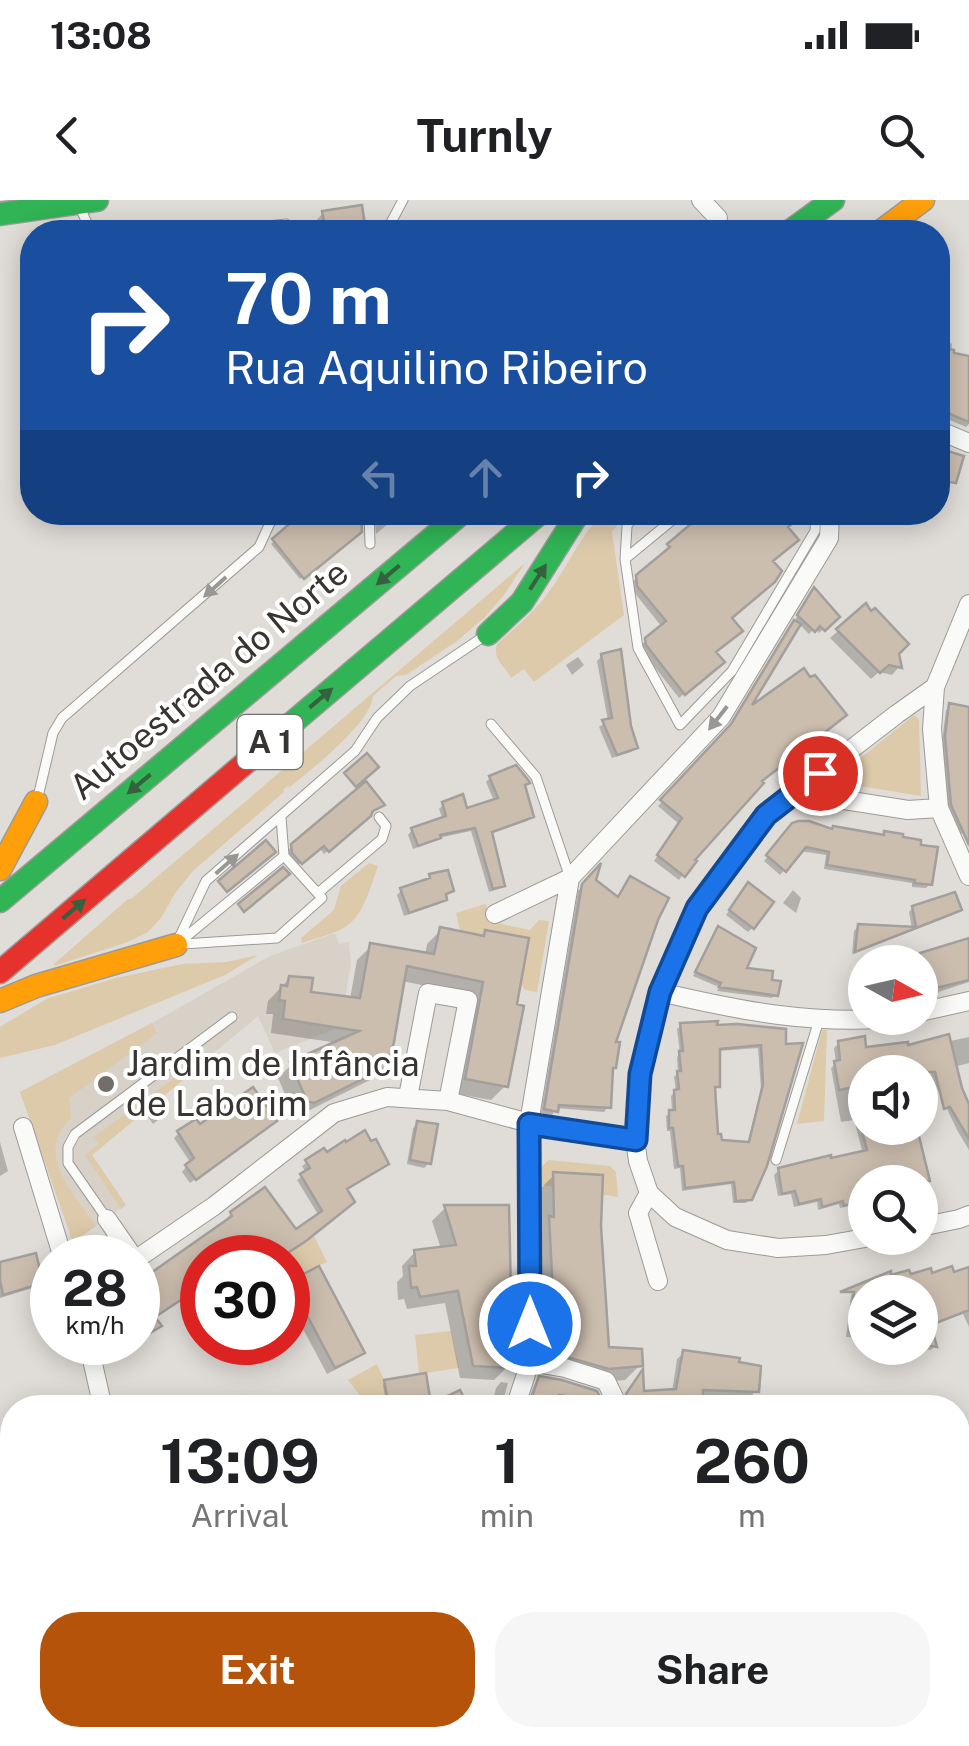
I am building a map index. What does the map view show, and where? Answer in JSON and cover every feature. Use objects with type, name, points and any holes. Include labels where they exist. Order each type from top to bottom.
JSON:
[{"type":"main road","points":[[806,220],[833,200]]},
{"type":"main road","points":[[896,220],[924,200]]},
{"type":"main road","points":[[0,214],[87,201]]},
{"type":"main road","name":"Autoestrada do Norte","points":[[0,900],[447,525]]},
{"type":"main road","name":"A 1","points":[[0,972],[525,525]]},
{"type":"main road","points":[[488,634],[522,602],[571,525]]},
{"type":"main road","points":[[0,869],[36,802]]},
{"type":"main road","points":[[0,1001],[36,986],[176,945]]},
{"type":"street","points":[[700,200],[718,218]]},
{"type":"street","points":[[495,914],[570,878],[721,718],[829,538],[830,525]]},
{"type":"street","points":[[969,604],[936,688],[932,729],[938,808],[969,876]]},
{"type":"street","points":[[848,1241],[778,1248],[727,1240],[675,1217],[648,1193],[638,1161],[640,1074],[660,992],[697,908],[766,815],[936,688]]},
{"type":"street","points":[[794,792],[908,810],[938,808]]},
{"type":"street","points":[[519,1395],[530,1362],[529,1124],[570,878]]},
{"type":"street","points":[[660,992],[747,1012],[848,1019]]},
{"type":"street","points":[[408,1097],[428,993],[468,1000],[448,1100]]},
{"type":"street","points":[[938,1008],[969,1001]]},
{"type":"street","points":[[160,1242],[214,1206],[334,1113],[387,1097],[448,1100],[529,1124],[636,1140]]},
{"type":"street","points":[[24,1127],[57,1235]]},
{"type":"street","points":[[648,1193],[638,1213],[658,1282]]},
{"type":"street","points":[[938,1223],[969,1215]]},
{"type":"street","points":[[107,1219],[119,1235]]},
{"type":"street","points":[[530,1362],[606,1381],[613,1395]]},
{"type":"street","points":[[94,1365],[101,1395]]},
{"type":"lane","points":[[36,802],[54,733],[62,718],[259,547],[270,525]]},
{"type":"lane","points":[[369,525],[370,544]]},
{"type":"lane","points":[[628,525],[625,559],[638,648],[680,725],[732,671],[815,525]]},
{"type":"lane","points":[[625,559],[666,525]]},
{"type":"lane","points":[[176,945],[206,881],[355,750],[376,718],[410,686],[488,634]]},
{"type":"lane","points":[[491,724],[536,776],[570,878]]},
{"type":"lane","points":[[176,945],[277,938],[322,898],[284,856],[281,817]]},
{"type":"lane","points":[[318,893],[382,839],[386,826],[379,817]]},
{"type":"lane","points":[[176,945],[284,856]]},
{"type":"lane","points":[[107,1219],[68,1163],[68,1147],[75,1134],[232,1018]]},
{"type":"lane","points":[[776,1160],[819,1020]]},
{"type":"shaded area","points":[[593,525],[618,525],[612,532],[624,615],[534,682],[524,669],[511,678],[498,658],[497,644],[541,602]]},
{"type":"shaded area","points":[[525,563],[484,618],[406,675],[396,676],[373,696],[362,719],[339,745],[193,871],[148,932],[54,966],[128,899]]},
{"type":"shaded area","points":[[914,715],[919,719],[921,796],[859,786],[857,761]]},
{"type":"shaded area","points":[[369,863],[378,866],[354,920],[338,931],[302,943],[301,938],[334,910],[341,886]]},
{"type":"shaded area","points":[[485,904],[493,922],[530,930],[539,920],[549,921],[537,992],[525,990],[521,984],[529,938],[486,930],[484,936],[460,931],[456,913]]},
{"type":"shaded area","name":"Jardim de Infância de Laborim","points":[[335,933],[339,944],[349,942],[351,964],[340,1027],[275,1053],[258,1016],[92,1155],[126,1205],[83,1235],[71,1235],[20,1092],[270,956]]},
{"type":"shaded area","points":[[258,955],[225,975],[55,1045],[0,1058],[0,1027],[46,999],[182,964],[227,962]]},
{"type":"shaded area","points":[[152,1023],[157,1033],[69,1098],[71,1119],[60,1132],[56,1159],[68,1187],[96,1226],[83,1235],[71,1235],[20,1092]]},
{"type":"shaded area","points":[[822,1030],[827,1030],[824,1121],[797,1124]]},
{"type":"shaded area","points":[[184,1071],[188,1076],[92,1155],[126,1205],[121,1209],[85,1155],[99,1144],[94,1137]]},
{"type":"shaded area","points":[[549,1160],[610,1166],[616,1172],[618,1197],[542,1185],[542,1166]]},
{"type":"shaded area","points":[[313,1234],[327,1262],[310,1270]]},
{"type":"shaded area","points":[[451,1331],[459,1368],[419,1374],[415,1335]]},
{"type":"shaded area","points":[[377,1364],[387,1395],[360,1395],[348,1380]]},
{"type":"building","points":[[362,205],[364,220],[324,220],[322,211]]},
{"type":"building","points":[[950,349],[969,356],[969,422],[950,414]]},
{"type":"building","points":[[950,452],[964,456],[956,483],[950,482]]},
{"type":"building","points":[[288,525],[362,525],[362,532],[304,579],[272,539]]},
{"type":"building","points":[[690,525],[790,525],[788,527],[799,540],[773,561],[782,571],[775,582],[732,618],[743,631],[716,652],[725,662],[685,695],[646,645],[645,638],[666,621],[637,586],[636,575],[670,547],[667,544]]},
{"type":"building","points":[[814,587],[840,617],[825,631],[820,626],[815,632],[797,615]]},
{"type":"building","points":[[866,603],[909,644],[899,654],[902,668],[889,665],[880,673],[836,629]]},
{"type":"building","points":[[794,620],[801,624],[752,705],[804,668],[810,677],[815,675],[847,715],[762,781],[685,877],[657,855],[682,818],[660,800],[731,724]]},
{"type":"building","points":[[621,649],[631,726],[638,748],[617,755],[602,720],[612,718],[601,654]]},
{"type":"building","points":[[949,703],[969,707],[969,845],[951,805],[945,736]]},
{"type":"building","points":[[367,753],[379,767],[356,787],[344,773]]},
{"type":"building","points":[[516,765],[530,783],[525,785],[534,817],[492,832],[505,886],[493,889],[475,828],[440,835],[441,838],[418,846],[411,828],[446,816],[442,802],[463,794],[467,808],[498,798],[489,776]]},
{"type":"building","points":[[366,781],[385,805],[373,811],[329,852],[324,846],[302,864],[292,853],[291,844]]},
{"type":"building","points":[[798,821],[832,829],[833,826],[884,835],[884,831],[903,834],[921,840],[921,845],[938,847],[932,885],[827,865],[829,852],[806,847],[786,872],[766,855]]},
{"type":"building","points":[[266,840],[276,852],[227,892],[218,881]]},
{"type":"building","points":[[601,863],[596,880],[618,897],[630,876],[669,898],[616,1042],[620,1042],[613,1068],[611,1108],[559,1105],[558,1112],[544,1109],[582,884]]},
{"type":"building","points":[[283,867],[290,874],[244,912],[238,904]]},
{"type":"building","points":[[448,870],[454,891],[446,894],[447,900],[409,913],[400,888]]},
{"type":"building","points":[[748,882],[774,902],[754,929],[729,910]]},
{"type":"building","points":[[955,892],[962,910],[873,945],[856,945],[858,924],[916,927],[912,906]]},
{"type":"building","points":[[718,926],[756,948],[747,968],[773,971],[772,980],[781,981],[778,996],[719,987],[721,983],[695,972]]},
{"type":"building","points":[[440,927],[484,936],[485,930],[529,938],[517,1004],[524,1006],[508,1087],[465,1079],[483,982],[407,966],[387,1067],[314,1103],[307,1101],[290,1062],[359,1031],[283,1019],[285,1001],[279,1000],[281,985],[287,986],[289,976],[313,978],[311,992],[360,998],[370,943],[434,954]]},
{"type":"building","points":[[969,938],[969,980],[938,988],[938,947]]},
{"type":"building","points":[[718,1021],[717,1025],[786,1029],[786,1044],[803,1043],[767,1166],[752,1200],[736,1201],[734,1182],[685,1188],[673,1128],[669,1128],[669,1110],[675,1110],[674,1090],[679,1089],[677,1071],[681,1071],[680,1023]],"holes":[[[761,1045],[763,1084],[749,1142],[722,1140],[718,1134],[715,1087],[720,1087],[720,1049]]]},
{"type":"building","points":[[949,1034],[969,1104],[969,1139],[950,1107],[944,1109],[938,1084],[938,1055],[848,1055],[848,1088],[839,1090],[834,1061],[840,1060],[838,1041],[865,1036],[866,1047],[908,1045]]},
{"type":"building","points":[[253,1087],[277,1121],[196,1180],[185,1165],[194,1158],[177,1131],[196,1119],[200,1124]]},
{"type":"building","points":[[417,1121],[438,1124],[431,1164],[410,1160]]},
{"type":"building","points":[[365,1130],[371,1141],[376,1139],[389,1164],[347,1189],[355,1202],[310,1238],[205,1235],[265,1187],[296,1229],[322,1211],[300,1174],[310,1168],[305,1160],[324,1148],[327,1152]]},
{"type":"building","points":[[866,1145],[921,1145],[926,1165],[848,1165],[848,1205],[844,1206],[843,1201],[822,1207],[821,1199],[799,1204],[795,1191],[782,1194],[778,1168],[867,1150]]},
{"type":"building","points":[[553,1172],[603,1175],[601,1226],[609,1347],[642,1349],[643,1366],[609,1369],[556,1354],[549,1216],[554,1217]]},
{"type":"building","points":[[444,1205],[509,1205],[510,1368],[473,1366],[458,1291],[420,1297],[417,1287],[411,1288],[409,1266],[416,1266],[414,1250],[456,1245]]},
{"type":"building","points":[[180,1253],[180,1301],[160,1314],[160,1267]]},
{"type":"building","points":[[30,1254],[30,1287],[3,1295],[0,1262]]},
{"type":"building","points":[[319,1266],[365,1353],[335,1368],[310,1321],[310,1271]]},
{"type":"building","points":[[952,1266],[954,1272],[969,1267],[969,1310],[938,1322],[938,1275],[891,1275],[931,1268],[932,1273]]},
{"type":"building","points":[[683,1350],[740,1358],[739,1362],[761,1366],[759,1392],[626,1394],[643,1369],[644,1391],[676,1389]]},
{"type":"building","points":[[426,1373],[430,1395],[387,1395],[384,1380]]},
{"type":"building","points":[[539,1376],[597,1391],[599,1395],[559,1395],[532,1395]]},
{"type":"traffic: fast","points":[[0,214],[97,200]]},
{"type":"traffic: fast","points":[[806,220],[833,200]]},
{"type":"traffic: fast","points":[[0,901],[448,525]]},
{"type":"traffic: fast","points":[[278,735],[526,525]]},
{"type":"traffic: fast","points":[[488,634],[522,602],[571,525]]},
{"type":"traffic: slow","points":[[896,220],[923,200]]},
{"type":"traffic: slow","points":[[0,869],[36,802]]},
{"type":"traffic: slow","points":[[0,1001],[36,986],[176,945]]},
{"type":"traffic: jam","points":[[0,972],[278,735]]},
{"type":"place","name":"Jardim de Infância de Laborim","points":[[106,1084]]},
{"type":"route","points":[[530,1324],[529,1124],[636,1140],[640,1074],[650,1030],[660,992],[697,908],[766,815],[820,773]]}]
